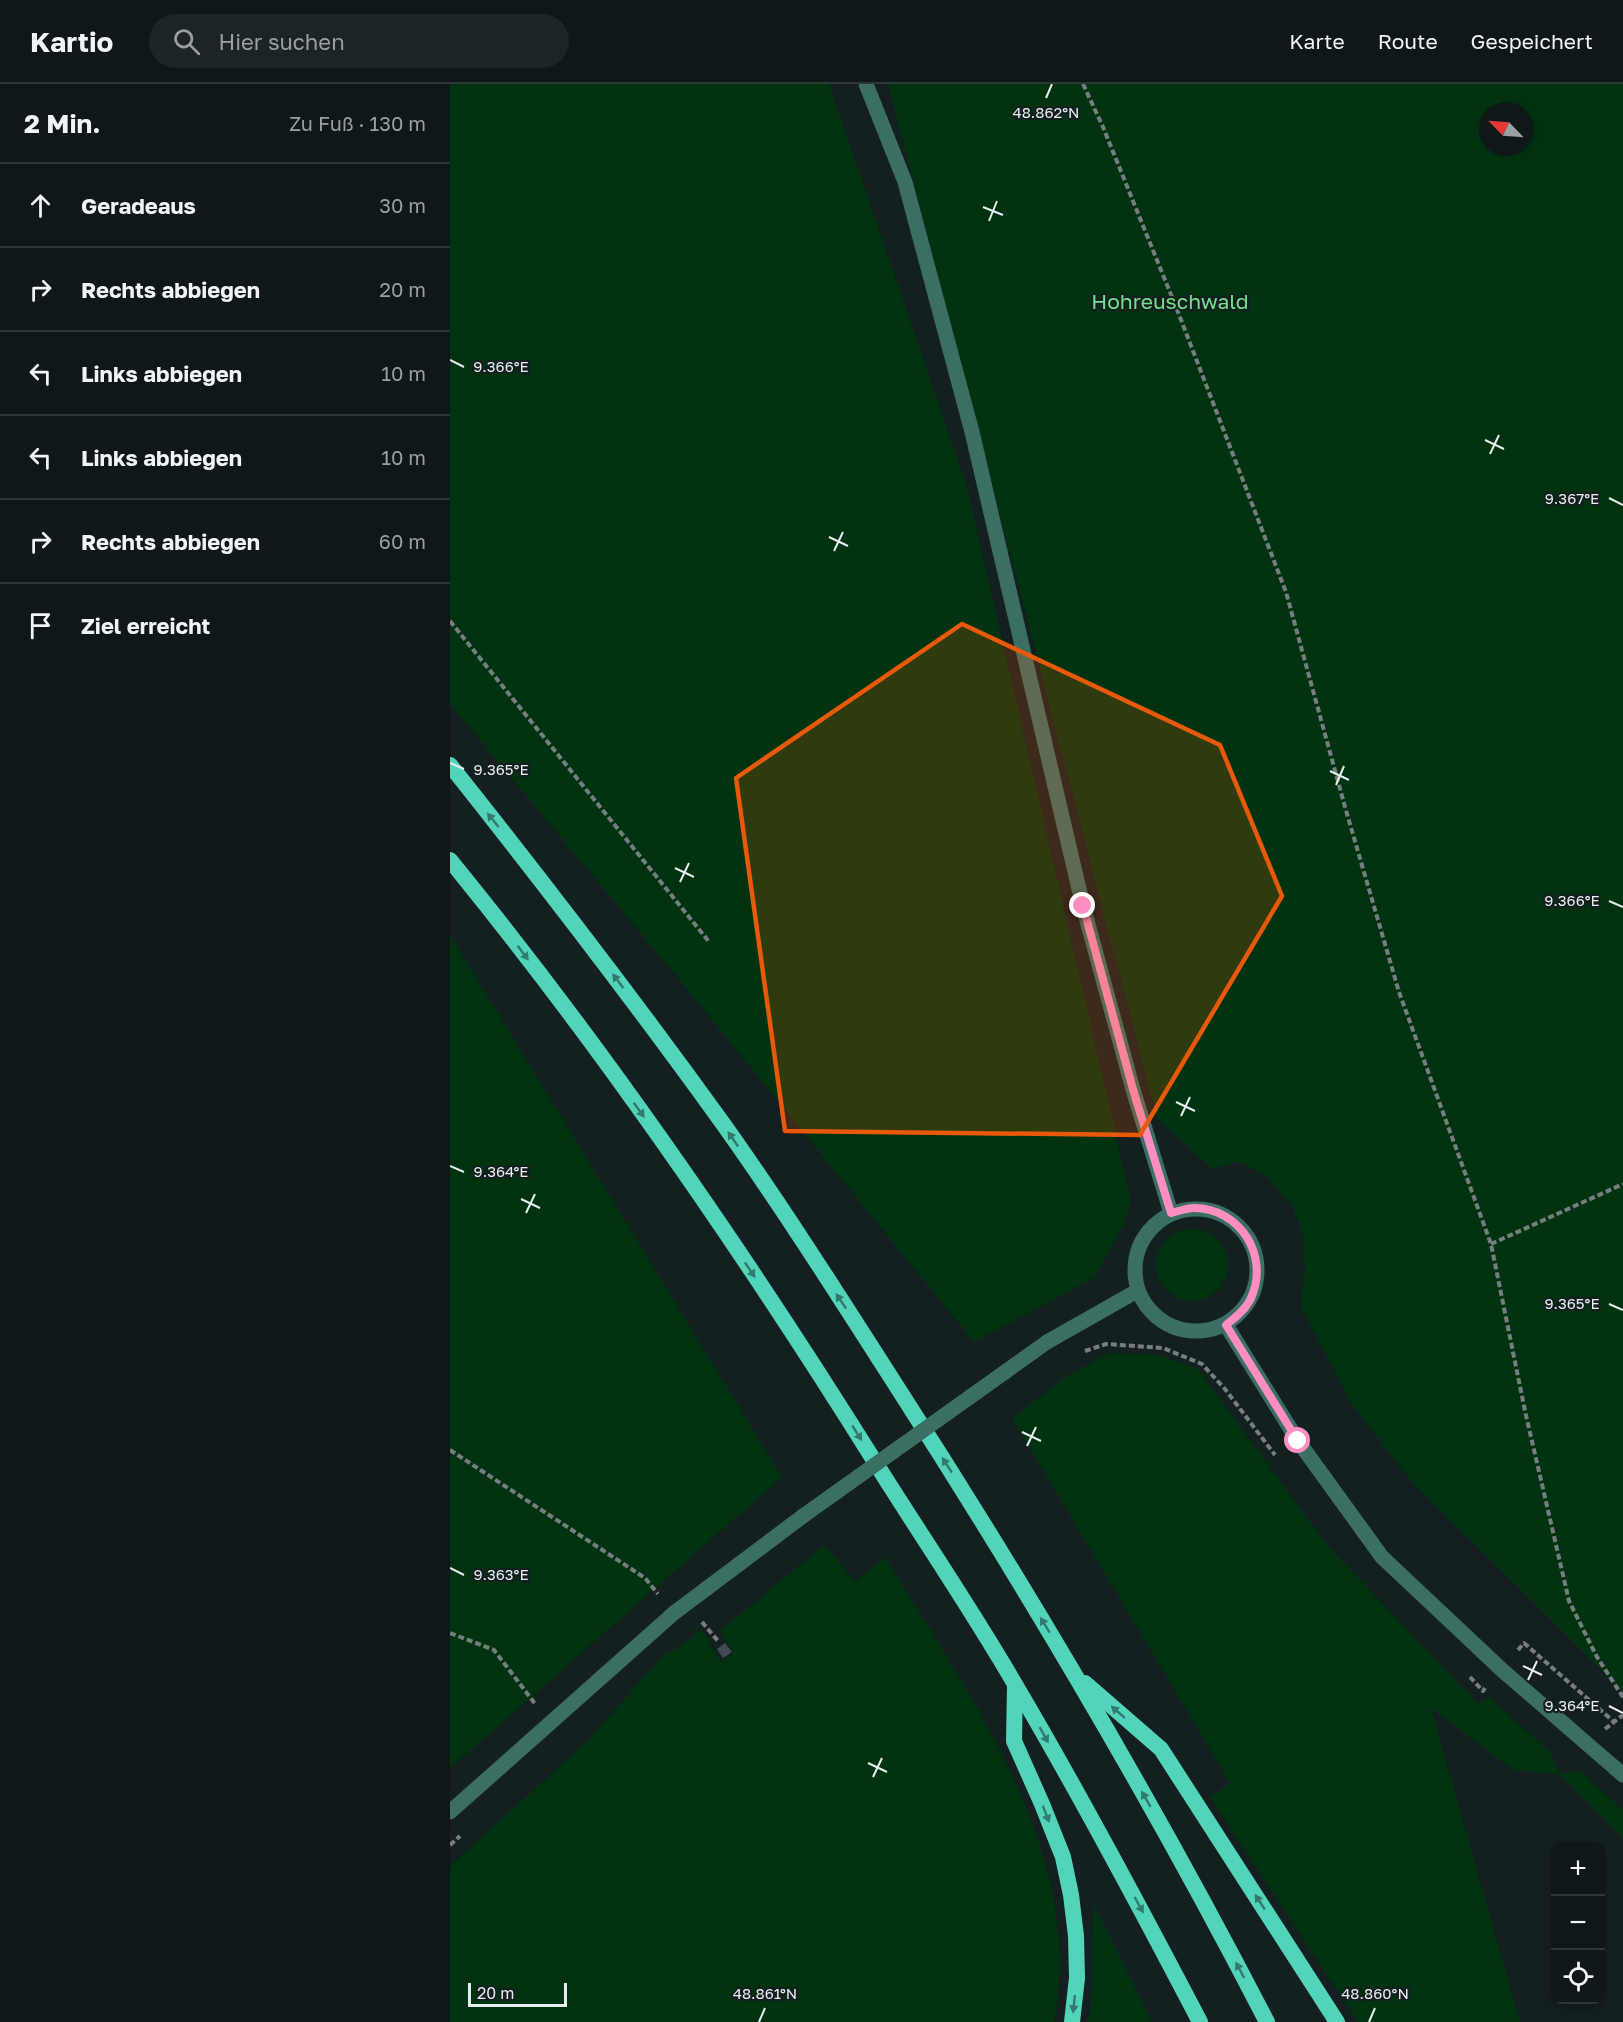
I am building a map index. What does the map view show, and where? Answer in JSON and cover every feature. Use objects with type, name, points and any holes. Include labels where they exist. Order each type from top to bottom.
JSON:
[{"type":"highway","points":[[450,765],[621,984],[727,1129],[852,1316],[979,1514],[1076,1675],[1194,1883],[1267,2022]]},
{"type":"highway","points":[[450,860],[488,906],[594,1046],[692,1183],[807,1353],[1015,1684],[1141,1908],[1200,2022]]},
{"type":"highway","points":[[1076,1675],[1161,1749],[1337,2022]]},
{"type":"highway","points":[[1015,1684],[1014,1741],[1063,1857],[1071,1895],[1077,1947],[1077,1978],[1072,2022]]},
{"type":"street","points":[[866,84],[905,182],[972,432],[1083,906],[1134,1093],[1171,1213]]},
{"type":"street","points":[[1193,1208],[1216,1211],[1240,1226],[1254,1247],[1258,1272],[1252,1297],[1243,1311],[1226,1325],[1204,1332],[1179,1330],[1159,1320],[1145,1306],[1137,1291],[1134,1278],[1135,1256],[1147,1231],[1171,1213],[1193,1208]]},
{"type":"street","points":[[450,1812],[674,1613],[803,1516],[1047,1342],[1137,1291]]},
{"type":"street","points":[[1226,1325],[1298,1441],[1382,1557],[1503,1670],[1623,1775]]},
{"type":"path","points":[[1083,84],[1103,127],[1178,312],[1286,592],[1345,807],[1400,992],[1491,1244],[1525,1411],[1569,1602],[1597,1657],[1623,1697]]},
{"type":"path","points":[[450,621],[710,943]]},
{"type":"path","points":[[1491,1244],[1623,1184]]},
{"type":"path","points":[[450,1450],[645,1578],[674,1613]]},
{"type":"path","points":[[702,1621],[718,1641]]},
{"type":"path","points":[[450,1633],[494,1650],[549,1722]]},
{"type":"path","points":[[1613,1722],[1623,1715]]},
{"type":"highlighted area","points":[[962,624],[1220,745],[1282,896],[1140,1135],[785,1131],[736,778]]},
{"type":"green space","points":[[450,84],[829,84],[966,484],[1131,1201],[1123,1225],[1095,1277],[974,1342],[668,966],[450,704]]},
{"type":"green space","name":"Hohreuschwald","points":[[888,84],[1623,84],[1623,1692],[1411,1481],[1351,1403],[1301,1307],[1305,1270],[1303,1234],[1291,1204],[1267,1177],[1240,1162],[1212,1169],[1157,1118]]},
{"type":"green space","points":[[450,935],[782,1477],[450,1768]]},
{"type":"green space","points":[[1192,1229],[1212,1235],[1222,1245],[1228,1265],[1222,1285],[1212,1295],[1192,1301],[1172,1295],[1162,1285],[1156,1265],[1162,1245],[1172,1235]]},
{"type":"green space","points":[[1108,1353],[1159,1355],[1198,1369],[1327,1545],[1478,1704],[1489,1697],[1551,1753],[1559,1774],[1513,1770],[1431,1708],[1520,2022],[1358,2022],[1210,1797],[1230,1783],[1012,1418],[1064,1378]]},
{"type":"green space","points":[[824,1545],[855,1581],[885,1557],[984,1719],[1013,1777],[1037,1836],[1053,1897],[1060,1959],[1054,2022],[450,2022],[450,1866],[589,1739],[665,1653],[678,1648],[702,1629],[720,1661],[734,1653],[720,1631]]},
{"type":"green space","points":[[1580,1771],[1623,1810],[1623,1838],[1559,1774]]},
{"type":"green space","points":[[1093,1903],[1152,2022],[1088,2022],[1092,1996]]},
{"type":"building","points":[[725,1643],[732,1652],[723,1658],[717,1649]]},
{"type":"route","points":[[1083,906],[1134,1093],[1171,1213],[1193,1208],[1216,1211],[1240,1226],[1254,1247],[1258,1272],[1252,1297],[1243,1311],[1226,1325],[1298,1441]]}]
